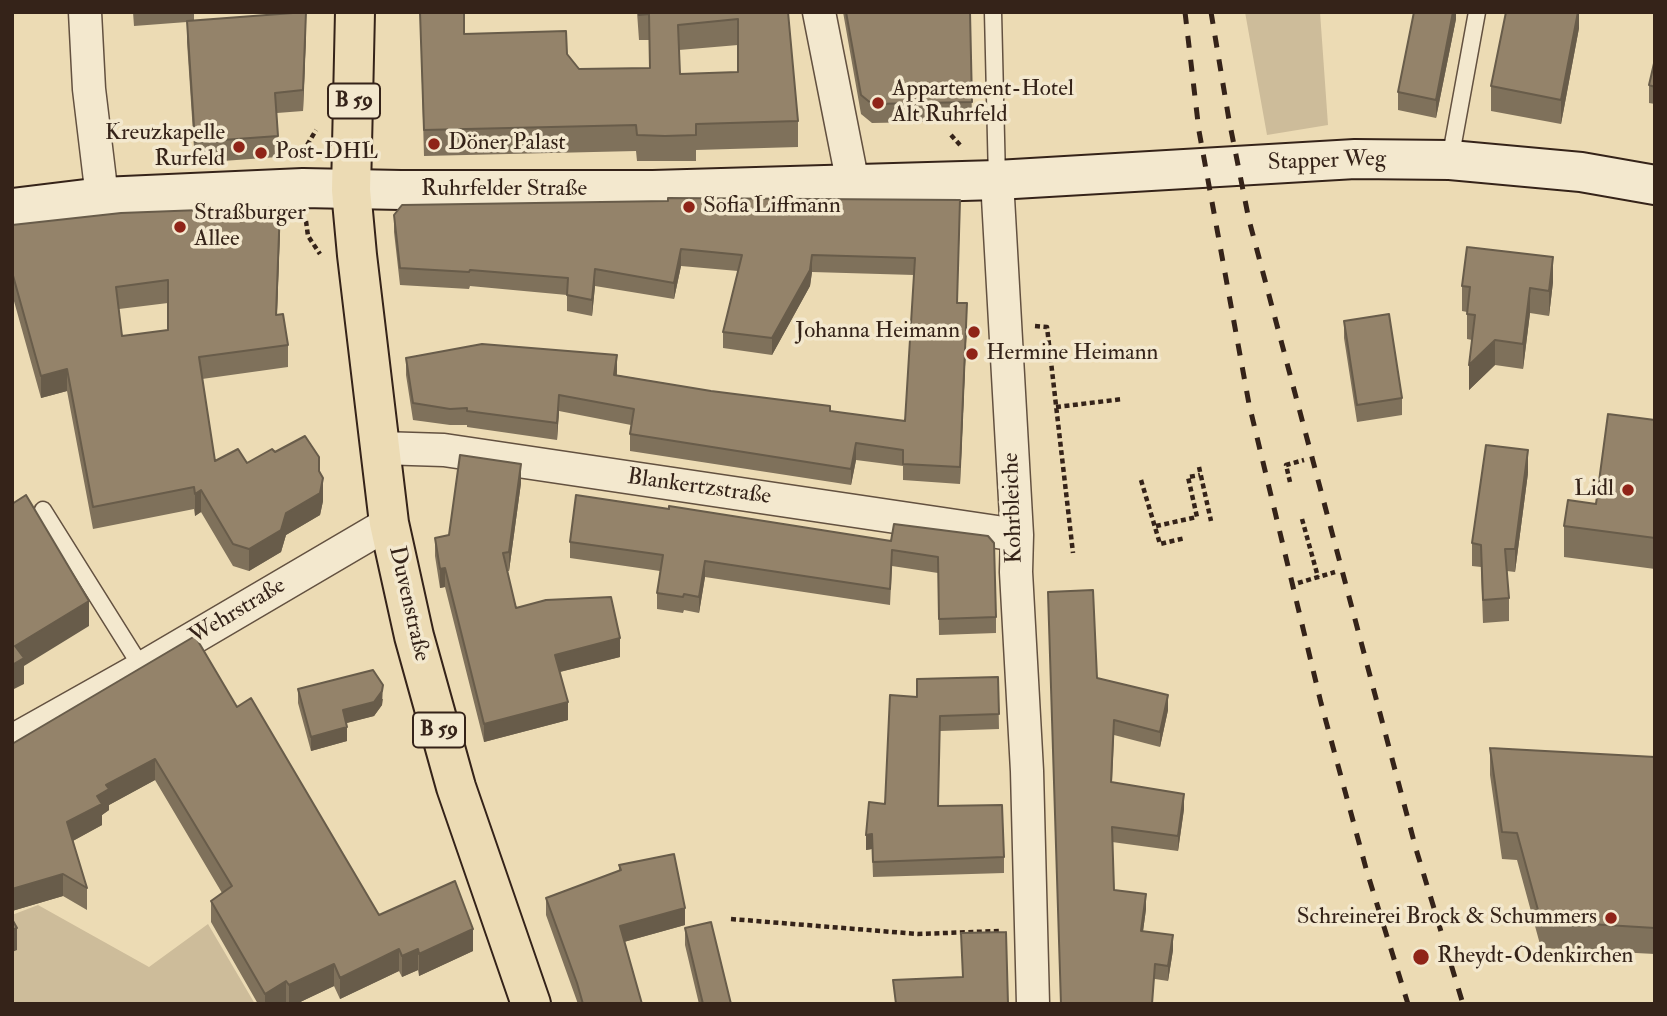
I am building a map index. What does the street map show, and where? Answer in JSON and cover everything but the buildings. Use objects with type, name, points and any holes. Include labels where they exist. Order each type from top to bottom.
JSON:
[{"type":"main road","name":"B 59","points":[[351,190],[355,12]]},
{"type":"main road","name":"Stapper Weg","points":[[997,180],[1354,159],[1450,160],[1581,172],[1655,185]]},
{"type":"main road","name":"Ruhrfelder Straße","points":[[12,208],[102,197],[303,188],[640,190],[997,180]]},
{"type":"main road","name":"Duvenstraße","points":[[351,190],[389,523],[414,636],[456,787],[531,1004]]},
{"type":"street","points":[[85,12],[89,89],[102,197]]},
{"type":"street","points":[[819,12],[853,184]]},
{"type":"street","name":"Kohrbleiche","points":[[997,180],[1017,535],[1016,572],[1027,771],[1033,1004]]},
{"type":"street","name":"Blankertzstraße","points":[[380,448],[443,450],[1017,535]]},
{"type":"street","name":"Wehrstraße","points":[[12,741],[389,523]]},
{"type":"lane","name":"Kohrbleiche","points":[[993,12],[997,180]]},
{"type":"lane","points":[[1450,160],[1477,12]]},
{"type":"lane","points":[[43,510],[142,668]]},
{"type":"path","points":[[1027,325],[1047,327],[1073,553]]},
{"type":"path","points":[[1056,407],[1123,399]]},
{"type":"path","points":[[1290,482],[1286,465],[1304,460]]},
{"type":"path","points":[[1199,467],[1211,522]]},
{"type":"path","points":[[1156,526],[1197,517],[1188,477],[1200,475]]},
{"type":"path","points":[[1141,480],[1160,544],[1185,538]]},
{"type":"path","points":[[1302,519],[1318,578]]},
{"type":"path","points":[[1298,583],[1335,572]]},
{"type":"path","points":[[731,919],[918,934],[1031,929]]},
{"type":"shaded area","points":[[1245,12],[1320,12],[1328,125],[1267,135]]},
{"type":"shaded area","points":[[38,905],[149,967],[208,924],[255,1004],[12,1004],[12,915]]},
{"type":"railway","points":[[1185,12],[1199,131],[1249,404],[1321,703],[1367,872],[1408,1004]]},
{"type":"railway","points":[[1211,12],[1249,220],[1416,849],[1463,1004]]},
{"type":"place","name":"Appartement-Hotel Alt Ruhrfeld","points":[[878,103]]},
{"type":"place","name":"Döner Palast","points":[[434,144]]},
{"type":"place","name":"Kreuzkapelle Rurfeld","points":[[239,147]]},
{"type":"place","name":"Post-DHL","points":[[261,153]]},
{"type":"place","name":"Sofia Liffmann","points":[[689,207]]},
{"type":"place","name":"Straßburger Allee","points":[[180,227]]},
{"type":"place","name":"Johanna Heimann","points":[[974,332]]},
{"type":"place","name":"Hermine Heimann","points":[[972,354]]},
{"type":"place","name":"Lidl","points":[[1628,490]]},
{"type":"place","name":"Schreinerei Brock & Schummers","points":[[1611,918]]},
{"type":"place","name":"Rheydt-Odenkirchen","points":[[1421,957]]}]
